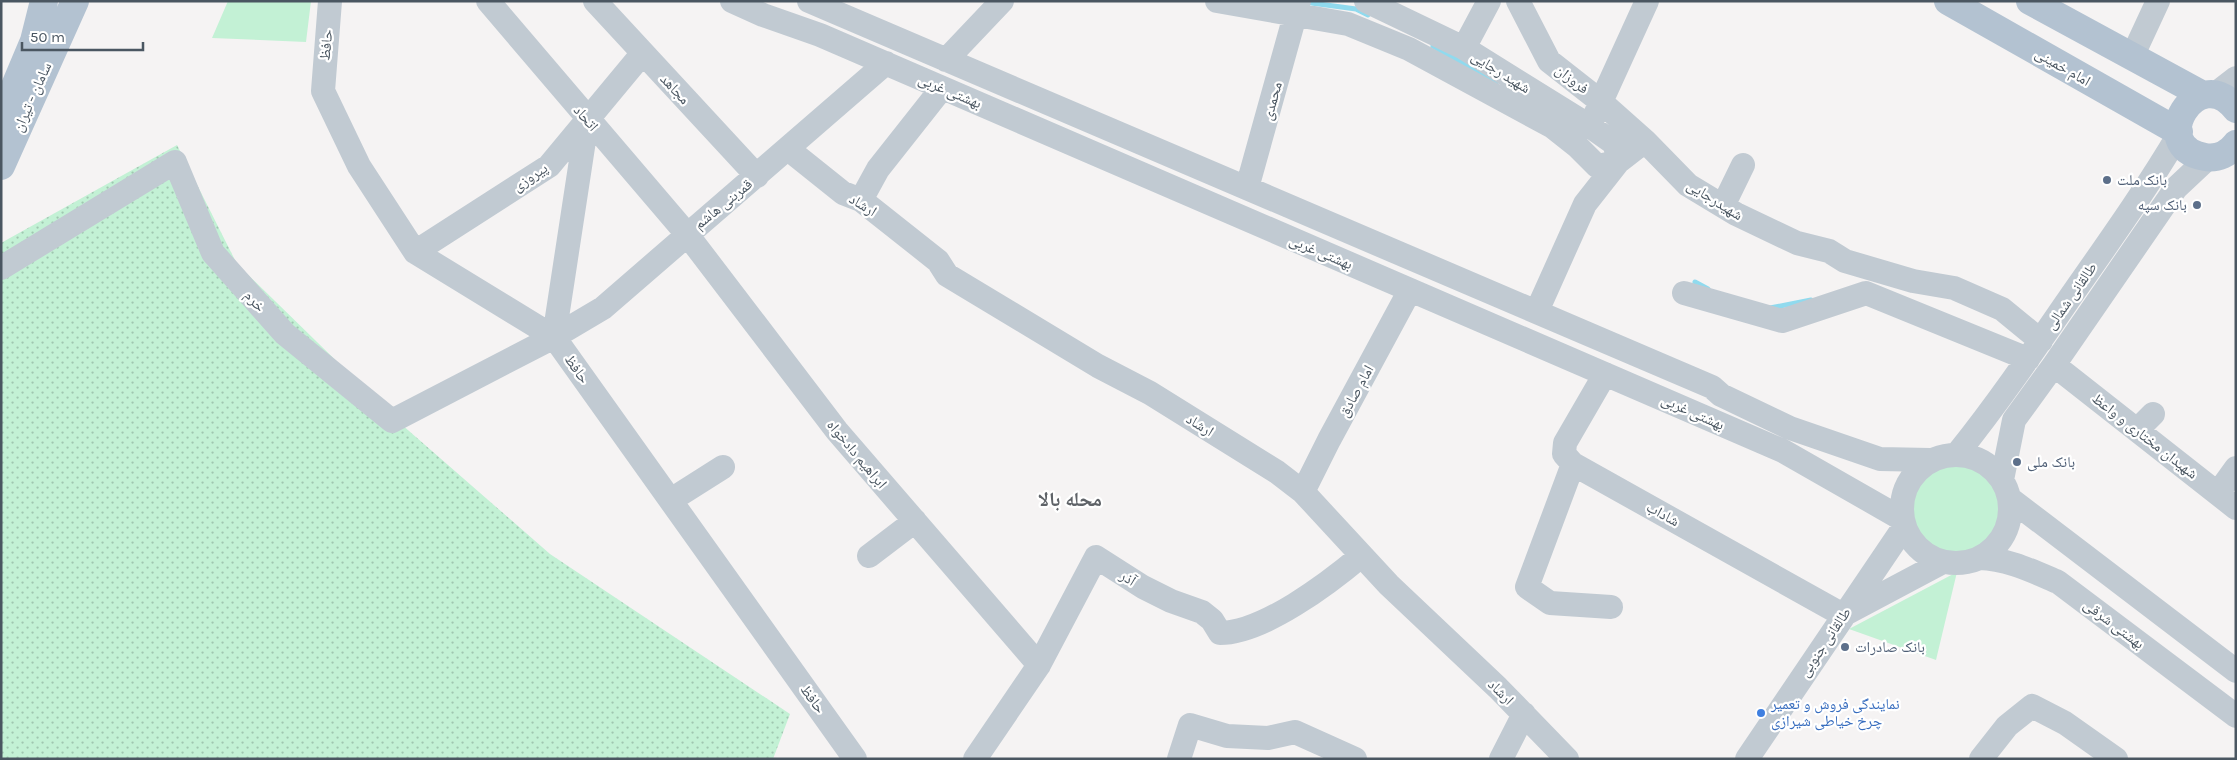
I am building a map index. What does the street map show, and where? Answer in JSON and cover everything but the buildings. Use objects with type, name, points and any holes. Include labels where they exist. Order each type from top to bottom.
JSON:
[{"type":"main road","name":"سامان - تیران","points":[[1,119],[34,41],[44,1]]},
{"type":"main road","name":"سامان - تیران","points":[[1,166],[75,1]]},
{"type":"main road","name":"امام خمینی","points":[[1948,1],[2179,133]]},
{"type":"main road","points":[[2030,1],[2132,57],[2218,100]]},
{"type":"main road","points":[[2218,100],[2186,105],[2180,114],[2179,133],[2190,151],[2226,154]]},
{"type":"street","name":"حافظ","points":[[330,1],[323,90],[359,166],[415,252],[554,337],[855,759]]},
{"type":"street","name":"اتحاد","points":[[488,1],[686,233]]},
{"type":"street","name":"مجاهد","points":[[595,1],[642,54],[757,176]]},
{"type":"street","name":"بهشتی غربی","points":[[732,1],[762,15],[820,34],[1783,451],[1903,523]]},
{"type":"street","name":"بهشتی غربی","points":[[809,1],[1712,387],[1721,395],[1790,428],[1880,459],[1930,460]]},
{"type":"street","points":[[946,60],[1002,1]]},
{"type":"street","points":[[1217,1],[1298,7],[1348,24],[1409,49],[1553,127],[1577,146],[1597,166],[1618,162]]},
{"type":"street","name":"شهید رجایی","points":[[1366,1],[1464,48],[1591,127],[1615,144],[1618,162]]},
{"type":"street","points":[[1464,48],[1490,1]]},
{"type":"street","name":"فروزان","points":[[1518,1],[1549,61],[1600,101],[1645,141]]},
{"type":"street","points":[[1591,127],[1600,101],[1647,1]]},
{"type":"street","points":[[2132,57],[2158,1]]},
{"type":"street","name":"محمدی","points":[[1247,188],[1298,7]]},
{"type":"street","name":"پیروزی","points":[[415,252],[549,166],[642,54]]},
{"type":"street","name":"قمربنی هاشم","points":[[554,337],[602,308],[686,233],[757,176],[886,63]]},
{"type":"street","points":[[2218,100],[2236,78]]},
{"type":"street","points":[[861,200],[878,169],[942,88]]},
{"type":"street","points":[[554,337],[588,120]]},
{"type":"street","points":[[1099,155],[1110,130]]},
{"type":"street","name":"طالقانی شمالی","points":[[1957,454],[1995,406],[2148,186],[2179,133]]},
{"type":"street","points":[[1537,311],[1585,204],[1618,162],[1645,141]]},
{"type":"street","name":"شهیدرجایی","points":[[1645,141],[1688,185],[1723,206],[1797,243],[1829,251],[1845,261],[1913,281],[1962,291],[2002,308],[2034,350]]},
{"type":"street","name":"ارشاد","points":[[788,149],[843,193],[861,200],[938,261],[947,275],[1098,366],[1150,393],[1277,472],[1303,492],[1361,556],[1524,714],[1567,759]]},
{"type":"street","name":"طالقانی شمالی","points":[[2006,489],[2014,420],[2176,188],[2226,154]]},
{"type":"street","name":"خرم","points":[[1,268],[175,162],[213,253],[285,334],[392,421],[554,337]]},
{"type":"street","points":[[1723,206],[1742,165]]},
{"type":"street","name":"ابراهیم دادخواه","points":[[686,233],[837,431],[1039,666]]},
{"type":"street","name":"امام صادق","points":[[1303,492],[1328,440],[1410,290]]},
{"type":"street","points":[[1684,293],[1782,321],[1866,293],[2034,350]]},
{"type":"street","name":"شهیدان مختاری و واعظ","points":[[2054,365],[2145,422],[2218,494],[2236,508]]},
{"type":"street","points":[[1605,374],[1565,443],[1564,454],[1573,464],[1527,587],[1550,603],[1611,607]]},
{"type":"street","points":[[2006,489],[2010,516],[2005,533],[1994,548],[1979,558],[1962,563],[1944,562],[1927,555],[1913,543],[1903,523],[1902,496],[1908,482],[1917,470],[1930,460],[1943,456],[1957,454],[1975,457],[1990,466],[2006,489],[2236,671]]},
{"type":"street","name":"شاداب","points":[[1573,464],[1843,615]]},
{"type":"street","points":[[671,500],[723,467]]},
{"type":"street","points":[[2218,494],[2236,468]]},
{"type":"street","points":[[869,556],[915,521]]},
{"type":"street","name":"طالقانی جنوبی","points":[[1747,759],[1903,523]]},
{"type":"street","name":"آذر","points":[[975,759],[1039,666],[1096,557],[1143,587],[1171,601],[1202,612],[1212,620],[1220,633],[1234,633],[1261,622],[1324,586],[1361,556]]},
{"type":"street","name":"بهشتی شرقی","points":[[1979,558],[1996,559],[2024,567],[2058,582],[2236,716]]},
{"type":"street","points":[[1843,615],[1944,562]]},
{"type":"street","points":[[1981,759],[2006,726],[2032,706],[2066,723],[2116,759]]},
{"type":"street","points":[[1501,759],[1524,714]]},
{"type":"street","points":[[1179,759],[1190,725],[1227,736],[1268,738],[1295,732],[1352,758]]},
{"type":"green space","points":[[228,1],[311,1],[306,42],[212,38]]},
{"type":"green space","points":[[177,145],[237,264],[401,424],[550,554],[790,714],[773,759],[1,759],[1,243]]},
{"type":"green space","points":[[1956,464],[1974,468],[1988,478],[1998,492],[2002,510],[1998,528],[1988,542],[1974,552],[1956,556],[1938,552],[1924,542],[1914,528],[1910,510],[1914,492],[1924,478],[1938,468]]},
{"type":"green space","points":[[1957,572],[1936,660],[1849,629]]},
{"type":"waterway","points":[[1304,2],[1356,9],[1368,15]]},
{"type":"waterway","points":[[1433,46],[1496,83]]},
{"type":"waterway","points":[[1695,282],[1708,289]]},
{"type":"waterway","points":[[1770,308],[1811,300]]},
{"type":"place","name":"بانک ملت","points":[[2107,180]]},
{"type":"place","name":"بانک سپه","points":[[2197,205]]},
{"type":"place","name":"بانک ملی","points":[[2017,462]]},
{"type":"place","name":"بانک صادرات","points":[[1845,647]]},
{"type":"place","name":"نمایندگی فروش و تعمیر چرخ خیاطی شیرازی","points":[[1761,713]]},
{"type":"district","name":"محله بالا","points":[[1070,499]]}]
